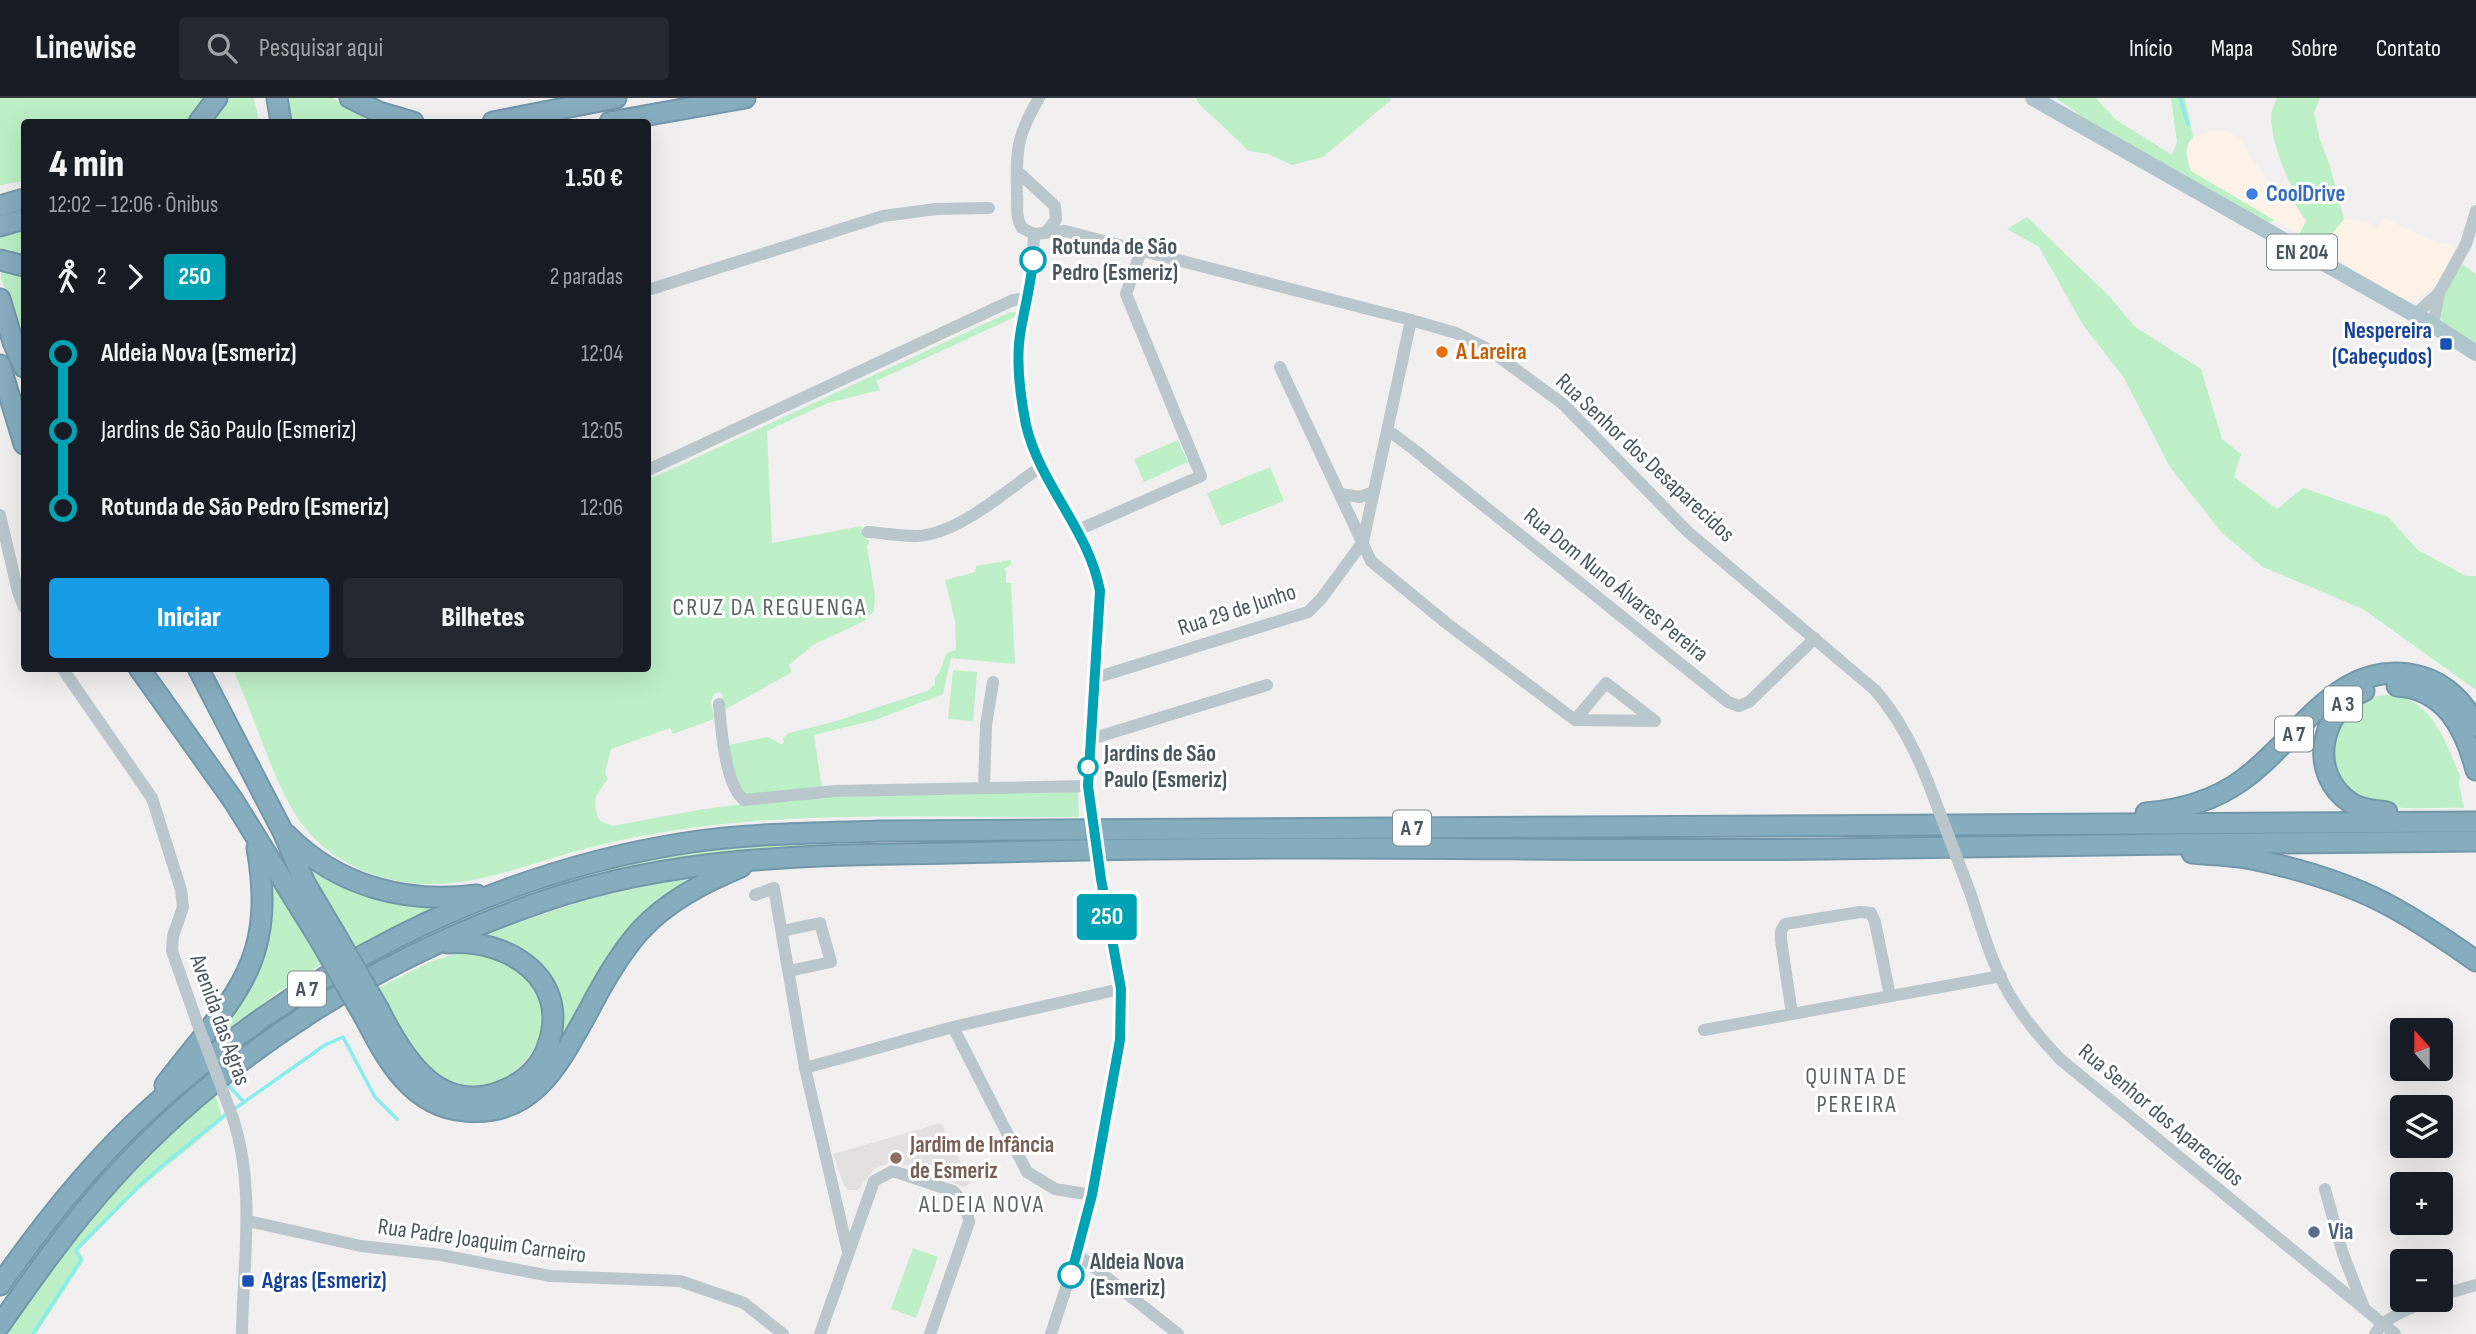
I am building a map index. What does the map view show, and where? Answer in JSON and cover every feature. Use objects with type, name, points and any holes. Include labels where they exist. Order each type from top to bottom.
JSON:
[{"type":"highway","points":[[201,119],[217,98]]},
{"type":"highway","points":[[265,98],[268,119]]},
{"type":"highway","points":[[277,98],[280,119]]},
{"type":"highway","points":[[350,98],[379,112],[403,119]]},
{"type":"highway","points":[[508,119],[616,98]]},
{"type":"highway","points":[[618,119],[687,98]]},
{"type":"highway","points":[[625,119],[745,98]]},
{"type":"highway","points":[[0,226],[18,207]]},
{"type":"highway","points":[[0,260],[21,265]]},
{"type":"highway","points":[[0,299],[21,360]]},
{"type":"highway","points":[[0,365],[21,434]]},
{"type":"highway","points":[[142,672],[327,936],[372,1014],[396,1070],[409,1086],[441,1106],[482,1112],[508,1106],[534,1091],[555,1069],[611,971],[647,924],[665,908],[698,887],[764,859]]},
{"type":"highway","points":[[200,672],[283,832],[327,936]]},
{"type":"highway","name":"A 7","points":[[2095,824],[2119,816],[2163,812],[2189,806],[2215,796],[2262,765],[2332,696],[2372,675],[2407,674],[2427,678],[2458,699],[2476,726]]},
{"type":"highway","name":"A 3","points":[[2416,823],[2409,814],[2365,810],[2343,797],[2331,781],[2325,763],[2323,742],[2329,723],[2343,705],[2361,692],[2384,686],[2406,686],[2429,694],[2447,708],[2460,725],[2476,770]]},
{"type":"highway","name":"A 7","points":[[0,1285],[73,1190],[136,1122],[197,1068],[283,1004],[382,946],[500,891],[587,864],[658,848],[784,834],[943,831],[2476,822]]},
{"type":"highway","points":[[283,832],[310,855],[342,876],[384,892],[435,898],[500,891]]},
{"type":"highway","points":[[136,1122],[236,994],[252,963],[260,936],[263,905],[255,836]]},
{"type":"highway","name":"A 7","points":[[0,1325],[51,1255],[110,1182],[160,1130],[247,1056],[317,1009],[365,981],[437,945],[521,909],[598,885],[666,870],[764,859],[884,853],[1185,849],[1821,849],[2476,841]]},
{"type":"highway","points":[[2152,843],[2160,850],[2254,859],[2346,887],[2392,907],[2476,961]]},
{"type":"highway","points":[[372,1014],[412,1065],[431,1083],[445,1091],[472,1096],[493,1094],[514,1085],[534,1069],[547,1047],[552,1016],[548,996],[535,972],[511,954],[490,946],[467,942],[437,945]]},
{"type":"main road","name":"EN 204","points":[[2033,98],[2433,325],[2476,353]]},
{"type":"main road","name":"EN 204","points":[[2045,98],[2058,111]]},
{"type":"street","points":[[1035,102],[1020,135],[1016,154],[1018,222],[1027,232],[1040,233]]},
{"type":"street","points":[[1017,171],[1052,202],[1056,212],[1056,220],[1040,233],[1021,331],[1018,369],[1027,427],[1042,466],[1078,530],[1096,570],[1100,591],[1088,789],[1121,989],[1120,1040],[1092,1195],[1077,1254],[1051,1334]]},
{"type":"street","points":[[1018,208],[1027,196],[1043,195]]},
{"type":"street","points":[[651,289],[883,216],[936,209],[989,208]]},
{"type":"street","points":[[2433,325],[2439,293],[2466,244],[2476,211]]},
{"type":"street","name":"Rua Senhor dos Desaparecidos","points":[[1056,212],[1092,240]]},
{"type":"street","name":"Rua Senhor dos Desaparecidos","points":[[1040,233],[1065,231],[1411,320],[1456,333],[1488,349],[1563,404],[1688,532],[1875,690],[1912,743],[1971,895]]},
{"type":"street","points":[[1078,530],[1200,476],[1126,294],[1141,251]]},
{"type":"street","points":[[2415,315],[2439,293]]},
{"type":"street","points":[[651,469],[1013,300],[1029,298]]},
{"type":"street","points":[[1363,542],[1411,320]]},
{"type":"street","points":[[1280,367],[1371,561],[1521,681],[1575,720],[1655,721],[1606,683],[1575,720]]},
{"type":"street","name":"Rua Dom Nuno Álvares Pereira","points":[[1387,432],[1393,433],[1412,448],[1728,702],[1739,706],[1749,702],[1815,638]]},
{"type":"street","points":[[868,532],[915,536],[953,526],[1042,466]]},
{"type":"street","points":[[1341,494],[1360,497],[1374,492]]},
{"type":"street","points":[[0,515],[21,600]]},
{"type":"street","name":"Rua 29 de Junho","points":[[1095,678],[1308,611],[1321,599],[1363,542]]},
{"type":"street","name":"Avenida das Agras","points":[[65,672],[152,798],[181,890],[183,907],[173,936],[172,951],[233,1118],[244,1157],[248,1221],[242,1334]]},
{"type":"street","points":[[984,787],[986,725],[993,682]]},
{"type":"street","points":[[1091,738],[1268,685]]},
{"type":"street","points":[[719,704],[727,762],[737,792],[744,800],[835,791],[984,787],[1088,789]]},
{"type":"street","points":[[755,895],[774,888],[805,1068],[848,1252]]},
{"type":"street","name":"Rua Senhor dos Aparecidos","points":[[1971,895],[1992,957],[2014,1002],[2034,1031],[2060,1059],[2364,1309],[2378,1329],[2395,1334]]},
{"type":"street","points":[[1793,1014],[1781,931],[1785,925],[1797,922],[1860,912],[1871,913],[1890,996]]},
{"type":"street","points":[[782,931],[820,923],[831,962],[789,971]]},
{"type":"street","points":[[1704,1030],[2001,976]]},
{"type":"street","points":[[805,1068],[953,1027],[1121,989]]},
{"type":"street","points":[[953,1027],[1027,1172],[1055,1189],[1092,1195]]},
{"type":"street","points":[[820,1334],[874,1181],[893,1171],[953,1191],[966,1204],[969,1222],[930,1334]]},
{"type":"street","points":[[2325,1189],[2343,1254],[2364,1309]]},
{"type":"street","name":"Rua Padre Joaquim Carneiro","points":[[248,1221],[361,1246],[441,1255],[550,1276],[680,1280],[744,1303],[783,1334]]},
{"type":"street","points":[[1077,1254],[1178,1334]]},
{"type":"street","points":[[2453,1292],[2476,1285]]},
{"type":"street","points":[[2378,1329],[2401,1312]]},
{"type":"shaded area","points":[[2213,131],[2227,131],[2239,138],[2263,175],[2293,201],[2306,221],[2299,235],[2191,171],[2186,155],[2188,143],[2193,137]]},
{"type":"shaded area","points":[[2383,218],[2438,243],[2451,244],[2454,247],[2454,253],[2436,285],[2416,300],[2402,300],[2326,258],[2322,246],[2344,219],[2366,221],[2377,227]]},
{"type":"shaded area","name":"Jardim de Infância de Esmeriz","points":[[941,1123],[971,1183],[964,1187],[891,1162],[874,1169],[858,1190],[849,1190],[844,1186],[833,1154]]},
{"type":"green space","points":[[0,98],[203,98],[188,119],[21,119],[21,182],[0,185]]},
{"type":"green space","points":[[224,98],[254,98],[258,119],[211,119]]},
{"type":"green space","points":[[286,98],[333,98],[355,112],[374,119],[290,119]]},
{"type":"green space","points":[[1197,98],[1391,100],[1323,157],[1292,165],[1268,154],[1249,151],[1197,102]]},
{"type":"green space","points":[[2056,98],[2096,98],[2115,119],[2172,155],[2177,142],[2171,98],[2185,98],[2193,137],[2187,149],[2191,171],[2274,220],[2267,224],[2084,118]]},
{"type":"green space","points":[[2277,98],[2320,98],[2314,113],[2344,219],[2322,246],[2315,250],[2299,235],[2306,221],[2293,201],[2298,196],[2276,146],[2271,114]]},
{"type":"green space","points":[[2027,217],[2109,296],[2134,326],[2201,369],[2222,439],[2241,454],[2234,477],[2277,509],[2303,488],[2388,517],[2418,550],[2466,576],[2476,576],[2476,690],[2363,609],[2263,567],[2222,533],[2170,467],[2124,378],[2083,325],[2039,247],[2007,229]]},
{"type":"green space","points":[[21,231],[21,253],[0,248],[0,236]]},
{"type":"green space","points":[[2462,264],[2476,274],[2476,345],[2447,327],[2440,312],[2444,295]]},
{"type":"green space","points":[[10,270],[21,274],[21,328],[1,279],[1,271]]},
{"type":"green space","points":[[1010,312],[1016,312],[1019,315],[876,381],[880,390],[828,403],[767,431],[772,543],[862,526],[865,538],[870,541],[867,546],[875,595],[874,611],[864,621],[813,645],[789,665],[792,672],[726,709],[721,692],[714,694],[711,701],[714,719],[673,734],[670,728],[611,749],[605,773],[608,779],[595,802],[599,820],[612,826],[704,809],[800,797],[1078,790],[1079,817],[830,817],[706,826],[645,835],[584,849],[496,875],[437,884],[408,883],[379,877],[349,864],[317,841],[286,799],[234,672],[651,672],[651,479]]},
{"type":"green space","points":[[1178,440],[1188,462],[1144,482],[1134,459]]},
{"type":"green space","points":[[1270,467],[1284,501],[1221,526],[1207,493]]},
{"type":"green space","points":[[1011,560],[1011,565],[1004,569],[1006,583],[1011,583],[1015,664],[951,658],[943,694],[875,720],[814,735],[822,788],[743,795],[732,768],[728,745],[768,737],[781,744],[789,733],[833,722],[927,691],[935,684],[935,678],[947,653],[956,650],[955,621],[945,580],[975,572],[976,566]]},
{"type":"green space","points":[[953,670],[977,672],[973,721],[948,719]]},
{"type":"green space","points":[[2385,695],[2407,699],[2434,722],[2460,776],[2464,808],[2389,807],[2358,797],[2345,783],[2334,754],[2334,743],[2341,723],[2354,706],[2372,697]]},
{"type":"green space","points":[[1317,835],[1317,840],[964,843],[965,838]]},
{"type":"green space","points":[[869,839],[869,843],[760,849],[667,861],[423,940],[370,966],[298,1010],[248,1045],[0,1312],[20,1272],[78,1200],[132,1140],[191,1084],[255,1034],[323,989],[394,949],[468,915],[544,888],[622,866],[714,850]]},
{"type":"green space","points":[[301,856],[325,875],[362,894],[405,906],[438,908],[354,947]]},
{"type":"green space","points":[[266,868],[322,964],[278,992],[189,1060],[240,995]]},
{"type":"green space","points":[[698,875],[654,906],[548,1064],[548,976],[537,961],[520,947],[503,939],[486,936],[485,933],[592,898]]},
{"type":"green space","points":[[468,950],[498,957],[514,965],[535,988],[542,1013],[538,1038],[526,1060],[506,1077],[482,1085],[454,1082],[426,1066],[405,1040],[378,988],[432,961]]},
{"type":"green space","points":[[215,1094],[223,1120],[138,1190],[78,1250],[84,1260],[36,1334],[7,1334],[51,1270],[96,1214],[145,1161]]},
{"type":"green space","points":[[913,1248],[938,1257],[916,1318],[891,1309]]},
{"type":"waterway","points":[[2180,98],[2188,125]]},
{"type":"waterway","points":[[33,1334],[81,1260],[76,1250],[139,1186],[220,1119],[325,1045],[343,1037],[375,1097],[397,1119]]},
{"type":"waterway","points":[[227,1084],[244,1102]]},
{"type":"bus line","name":"250","points":[[1033,260],[1029,298],[1021,331],[1018,369],[1027,427],[1042,466],[1089,551],[1100,591],[1088,793],[1121,989],[1120,1040],[1092,1195],[1071,1275]]},
{"type":"place","name":"CoolDrive","points":[[2252,194]]},
{"type":"place","name":"Rotunda de São Pedro (Esmeriz)","points":[[1033,260]]},
{"type":"place","name":"Nespereira (Cabeçudos)","points":[[2446,344]]},
{"type":"place","name":"A Lareira","points":[[1442,352]]},
{"type":"place","name":"Jardins de São Paulo (Esmeriz)","points":[[1088,767]]},
{"type":"place","name":"Jardim de Infância de Esmeriz","points":[[896,1158]]},
{"type":"place","name":"Via","points":[[2314,1232]]},
{"type":"place","name":"Aldeia Nova (Esmeriz)","points":[[1071,1275]]},
{"type":"place","name":"Agras (Esmeriz)","points":[[248,1281]]},
{"type":"district","name":"CRUZ DA REGUENGA","points":[[770,607]]},
{"type":"district","name":"QUINTA DE PEREIRA","points":[[1857,1090]]},
{"type":"district","name":"ALDEIA NOVA","points":[[982,1204]]}]
